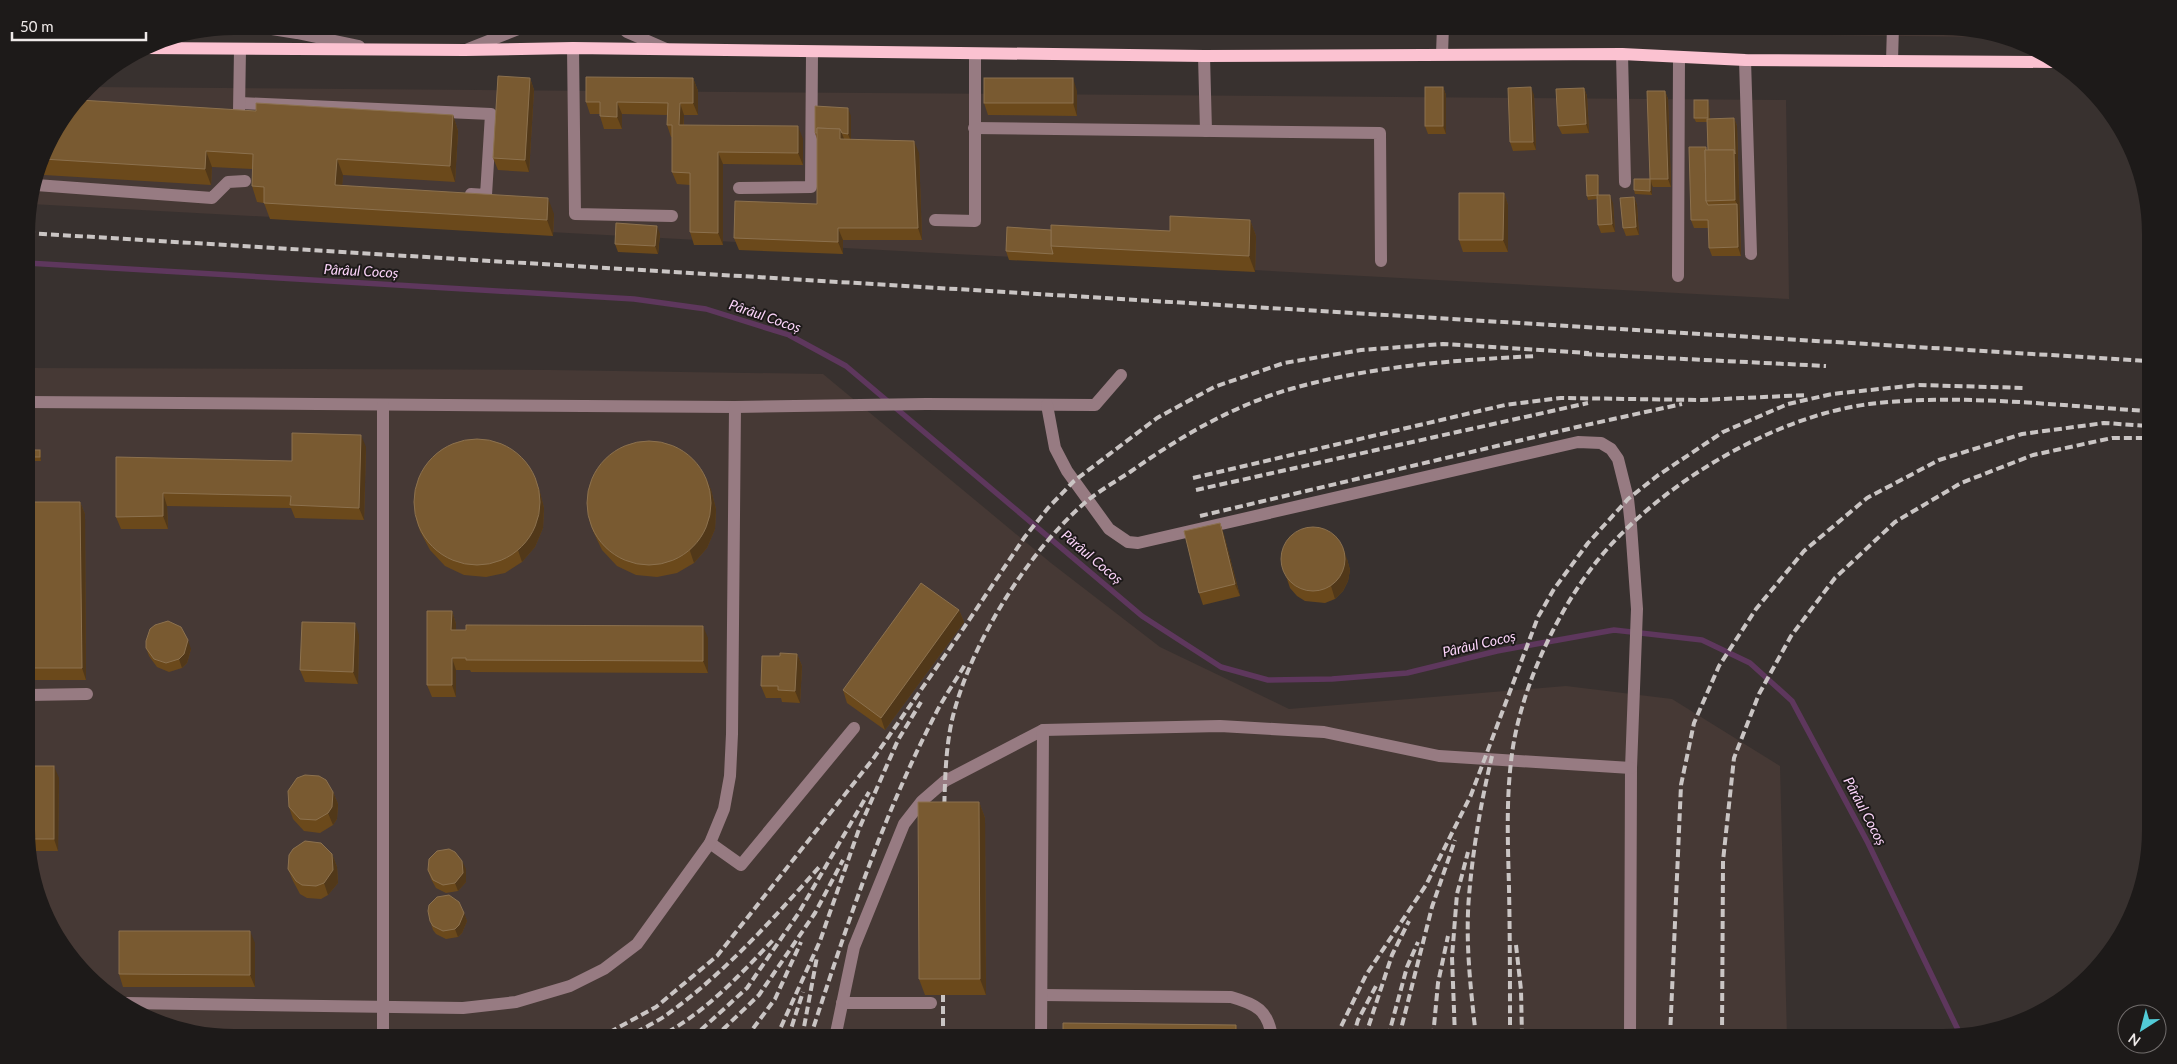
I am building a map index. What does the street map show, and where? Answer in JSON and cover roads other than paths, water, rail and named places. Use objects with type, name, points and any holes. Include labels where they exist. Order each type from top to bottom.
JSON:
[{"type":"main road","points":[[163,48],[465,50],[573,48],[812,53],[1204,56],[1622,54],[1745,60],[2043,62]]},
{"type":"lane","points":[[306,35],[371,49]]},
{"type":"lane","points":[[465,50],[503,35]]},
{"type":"lane","points":[[634,35],[671,51]]},
{"type":"lane","points":[[1442,54],[1443,35]]},
{"type":"lane","points":[[1892,61],[1893,35]]},
{"type":"lane","points":[[573,48],[575,214],[672,216]]},
{"type":"lane","points":[[230,112],[239,112],[240,49]]},
{"type":"lane","points":[[739,188],[811,188],[812,53]]},
{"type":"lane","points":[[935,220],[975,221],[975,54]]},
{"type":"lane","points":[[1622,54],[1625,182]]},
{"type":"lane","points":[[1204,56],[1206,130]]},
{"type":"lane","points":[[1678,276],[1679,57]]},
{"type":"lane","points":[[1745,60],[1751,254]]},
{"type":"lane","points":[[240,103],[491,114],[486,195],[457,194]]},
{"type":"lane","points":[[974,128],[1380,133],[1381,261]]},
{"type":"lane","points":[[41,185],[212,198],[228,182],[245,181]]},
{"type":"lane","points":[[35,402],[735,408],[926,404],[1094,405],[1121,375]]},
{"type":"lane","points":[[383,405],[383,1029]]},
{"type":"lane","points":[[1047,405],[1055,448],[1067,471],[1109,529],[1128,542],[1138,543],[1578,442],[1601,443],[1611,449],[1618,459],[1628,499],[1637,609],[1637,652],[1631,768],[1630,1029]]},
{"type":"lane","points":[[136,1003],[383,1005],[463,1008],[516,1002],[570,986],[604,969],[637,944],[710,843],[724,810],[730,776],[732,734],[735,408]]},
{"type":"lane","points":[[35,695],[87,694]]},
{"type":"lane","points":[[837,1029],[854,947],[904,824],[922,801],[945,781],[1043,730],[1220,726],[1324,732],[1439,756],[1631,768]]},
{"type":"lane","points":[[710,843],[741,865],[854,728]]},
{"type":"lane","points":[[1041,1029],[1043,730]]},
{"type":"lane","points":[[1042,995],[1231,997],[1252,1002],[1266,1014],[1270,1029]]},
{"type":"lane","points":[[842,1003],[931,1003]]},
{"type":"waterway","name":"Pârâul Cocoș","points":[[35,263],[634,299],[706,309],[789,335],[846,366],[1142,616],[1221,667],[1268,680],[1332,679],[1407,673],[1497,651],[1614,630],[1702,640],[1750,663],[1792,701],[1868,843],[1958,1029]]},
{"type":"railway","points":[[35,233],[2142,361]]},
{"type":"railway","points":[[616,1029],[656,1007],[717,956],[873,759],[1024,538],[1048,508],[1074,481],[1157,418],[1214,387],[1284,363],[1361,350],[1443,344],[1589,353]]},
{"type":"railway","points":[[1584,354],[1826,366]]},
{"type":"railway","points":[[944,816],[946,768],[952,720],[972,661],[987,630],[1023,572],[1044,545],[1088,500],[1188,434],[1250,403],[1272,395],[1324,380],[1384,369],[1445,362],[1536,356]]},
{"type":"railway","points":[[1340,1029],[1366,975],[1426,885],[1471,795],[1538,617],[1554,589],[1588,543],[1628,499],[1657,476],[1723,432],[1788,404],[1832,394],[1918,385],[2026,388]]},
{"type":"railway","points":[[1193,478],[1505,405],[1561,398],[1701,400],[1807,395]]},
{"type":"railway","points":[[1510,1029],[1509,778],[1521,709],[1541,656],[1567,605],[1597,561],[1622,533],[1684,481],[1720,459],[1756,439],[1794,423],[1832,411],[1869,404],[1938,400],[1974,400],[2142,410]]},
{"type":"railway","points":[[1196,490],[1588,403]]},
{"type":"railway","points":[[1200,516],[1682,404]]},
{"type":"railway","points":[[1670,1029],[1681,785],[1694,723],[1719,666],[1756,609],[1804,551],[1867,498],[1939,460],[2022,434],[2104,423],[2142,425]]},
{"type":"railway","points":[[1722,1029],[1723,861],[1734,758],[1759,694],[1791,636],[1835,578],[1895,522],[1961,483],[2033,455],[2112,438],[2142,438]]},
{"type":"railway","points":[[813,1029],[851,914],[898,793],[935,715],[966,663]]},
{"type":"railway","points":[[780,1029],[820,941],[859,829],[898,740],[921,702]]},
{"type":"railway","points":[[1475,1029],[1469,967],[1468,914],[1475,843],[1492,756]]},
{"type":"railway","points":[[702,1029],[747,988],[798,914],[869,792]]},
{"type":"railway","points":[[1401,1029],[1432,907],[1455,840]]},
{"type":"railway","points":[[1455,1029],[1452,957],[1457,894],[1468,852]]},
{"type":"railway","points":[[723,1029],[759,995],[815,913],[843,860]]},
{"type":"railway","points":[[642,1029],[687,1000],[728,964],[821,865]]},
{"type":"railway","points":[[1368,1029],[1392,955],[1409,921]]},
{"type":"railway","points":[[1434,1029],[1438,983],[1448,936]]},
{"type":"railway","points":[[674,1029],[720,994],[774,939]]},
{"type":"railway","points":[[753,1029],[775,999],[801,942]]},
{"type":"railway","points":[[1390,1029],[1407,967],[1418,942]]},
{"type":"railway","points":[[1516,945],[1521,990],[1522,1029]]},
{"type":"railway","points":[[804,1029],[817,957]]},
{"type":"railway","points":[[1355,1029],[1358,1020],[1376,986]]},
{"type":"railway","points":[[791,1029],[803,992]]},
{"type":"railway","points":[[943,995],[943,1029]]}]
